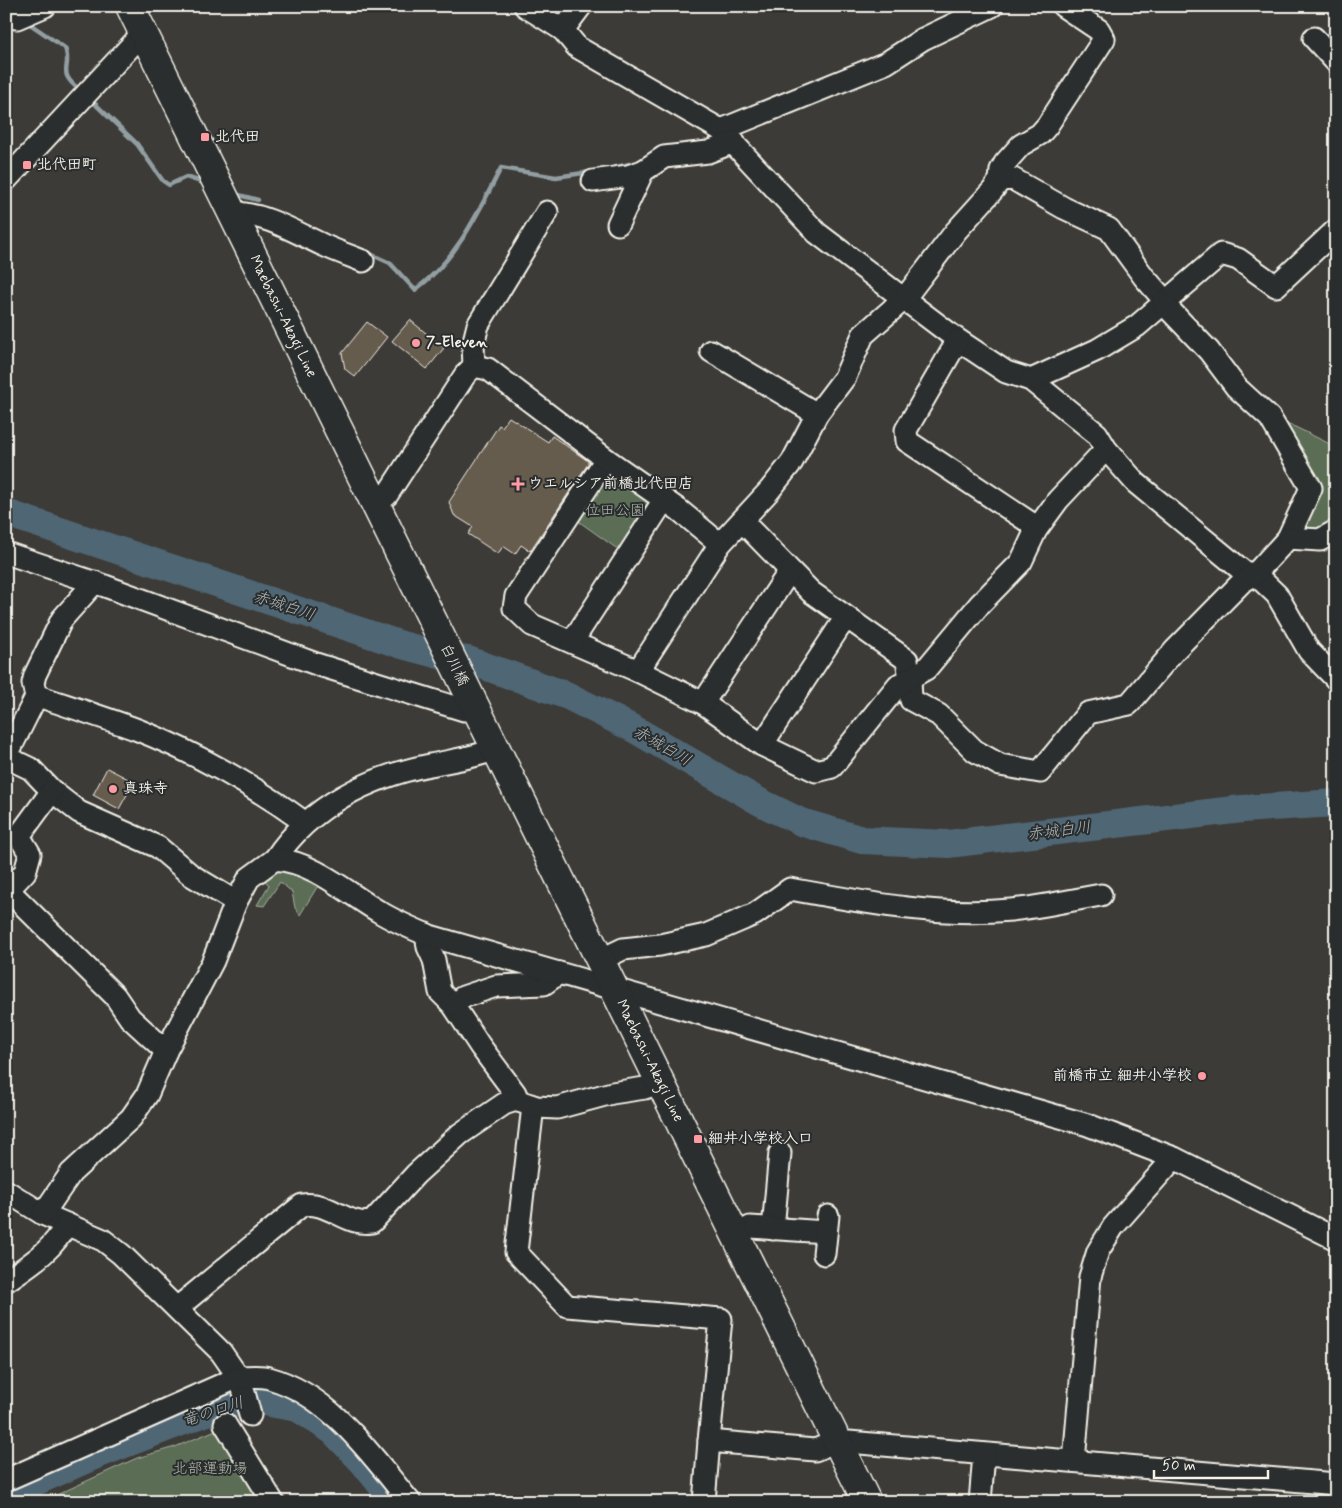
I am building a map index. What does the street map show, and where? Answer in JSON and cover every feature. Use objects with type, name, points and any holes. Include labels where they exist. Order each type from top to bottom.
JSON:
[{"type":"main road","name":"Maebashi-Akagi Line","points":[[130,6],[437,628]]},
{"type":"main road","name":"白川橋","points":[[437,628],[474,705]]},
{"type":"main road","name":"Maebashi-Akagi Line","points":[[474,705],[867,1502]]},
{"type":"street","points":[[6,17],[17,18],[45,6]]},
{"type":"street","points":[[525,6],[563,30],[577,47],[728,136],[817,233],[958,340],[1006,372],[1031,380],[1097,434],[1106,449],[1136,483],[1244,572],[1255,574],[1277,595],[1309,651],[1336,679]]},
{"type":"street","points":[[563,30],[581,6]]},
{"type":"street","points":[[593,181],[628,176],[643,171],[664,157],[708,152],[728,136],[886,63],[923,39],[992,6]]},
{"type":"street","points":[[1000,180],[1000,170],[1005,163],[1021,145],[1040,134],[1047,126],[1104,39],[1099,30],[1063,6]]},
{"type":"street","points":[[6,180],[143,32]]},
{"type":"street","points":[[1314,38],[1336,62]]},
{"type":"street","points":[[618,224],[643,171]]},
{"type":"street","points":[[638,671],[720,544],[784,473],[817,414],[845,377],[863,335],[904,299],[956,231],[1000,180],[1013,178],[1064,208],[1109,229],[1164,302],[1209,351],[1236,387],[1270,418],[1311,488],[1288,538],[1255,574],[1242,582],[1175,650],[1129,704],[1088,713],[1040,772],[1000,765],[975,751],[939,715],[911,700],[907,660],[826,604],[790,572],[742,521]]},
{"type":"street","points":[[376,504],[387,495],[469,370],[478,325],[547,212]]},
{"type":"street","points":[[232,213],[244,213],[294,230],[323,245],[363,261]]},
{"type":"street","points":[[1031,380],[1097,350],[1129,331],[1221,254],[1238,259],[1276,286],[1336,230]]},
{"type":"street","points":[[958,340],[906,430],[907,441],[1029,522],[1036,530]]},
{"type":"street","points":[[711,351],[817,414]]},
{"type":"street","points":[[469,370],[488,369],[720,544]]},
{"type":"street","points":[[606,459],[514,604],[516,612],[532,625],[638,671],[703,703],[762,745],[816,771],[832,767],[898,685],[926,668],[980,604],[1021,562],[1036,530],[1058,500],[1106,449]]},
{"type":"street","points":[[572,642],[664,500]]},
{"type":"street","points":[[1288,538],[1320,540],[1336,531]]},
{"type":"street","points":[[6,553],[95,582],[327,668],[464,710],[474,705]]},
{"type":"street","points":[[703,703],[790,572]]},
{"type":"street","points":[[95,582],[62,619],[34,676],[32,683],[36,697],[6,757],[31,770],[52,791],[79,812],[158,847],[191,875],[236,902]]},
{"type":"street","points":[[762,745],[840,626],[848,619]]},
{"type":"street","points":[[36,697],[41,696],[140,731],[212,764],[250,788],[267,795],[304,822]]},
{"type":"street","points":[[43,1214],[71,1173],[131,1118],[147,1095],[166,1051],[213,962],[236,902],[249,878],[275,859],[304,822],[362,785],[430,765],[474,758],[496,749]]},
{"type":"street","points":[[52,791],[19,836],[30,854],[25,872],[7,891],[115,996],[130,1018],[166,1051]]},
{"type":"street","points":[[275,859],[287,860],[319,874],[379,912],[426,934],[1088,1125],[1174,1158],[1336,1239]]},
{"type":"street","points":[[600,960],[623,949],[660,946],[706,935],[755,914],[790,889],[882,906],[968,910],[1009,910],[1101,895]]},
{"type":"street","points":[[426,934],[428,947],[434,960],[440,992],[453,1005],[480,1046],[515,1092],[526,1103],[516,1252],[567,1306],[721,1319],[704,1502]]},
{"type":"street","points":[[453,1005],[463,997],[496,986],[544,984],[559,973]]},
{"type":"street","points":[[177,1308],[302,1205],[320,1205],[362,1224],[372,1222],[416,1174],[460,1134],[504,1104],[526,1103],[557,1108],[612,1092],[645,1088],[661,1082]]},
{"type":"street","points":[[773,1228],[780,1153]]},
{"type":"street","points":[[1074,1462],[1090,1277],[1098,1251],[1113,1227],[1174,1158]]},
{"type":"street","points":[[6,1191],[43,1214],[103,1240],[122,1254],[221,1352],[240,1379],[249,1412]]},
{"type":"street","points":[[6,1281],[32,1264],[59,1238],[66,1224]]},
{"type":"street","points":[[736,1235],[750,1227],[773,1228],[827,1224],[824,1254]]},
{"type":"street","points":[[6,1480],[240,1379],[268,1377],[302,1391],[344,1424],[410,1502]]},
{"type":"street","points":[[225,1424],[273,1502]]},
{"type":"street","points":[[709,1441],[815,1450],[837,1441],[1336,1484]]},
{"type":"street","points":[[980,1502],[984,1454]]},
{"type":"green space","points":[[1281,420],[1336,447],[1336,478],[1329,489],[1336,494],[1336,524],[1327,531],[1292,534],[1315,486]]},
{"type":"green space","name":"位田公園","points":[[607,473],[614,473],[652,504],[623,553],[574,518]]},
{"type":"green space","points":[[280,866],[322,879],[300,915],[295,908],[292,892],[280,882],[264,906],[257,905],[269,885],[259,875]]},
{"type":"green space","name":"北部運動場","points":[[223,1427],[270,1502],[41,1502],[137,1458],[175,1447]]},
{"type":"building","points":[[410,320],[444,348],[427,369],[392,341]]},
{"type":"building","points":[[367,322],[387,337],[355,377],[345,369],[342,353]]},
{"type":"building","name":"ウエルシア前橋北代田店","points":[[509,417],[548,442],[552,436],[588,461],[588,464],[530,551],[521,545],[515,554],[503,546],[498,554],[468,534],[473,527],[454,515],[449,502],[499,425],[502,427]]},
{"type":"building","name":"真珠寺","points":[[107,768],[134,782],[119,809],[93,795]]},
{"type":"waterway","points":[[27,22],[65,48],[67,55],[66,74],[80,90]]},
{"type":"waterway","points":[[91,100],[137,144],[163,181],[169,185],[186,177],[204,183]]},
{"type":"waterway","points":[[612,168],[634,163]]},
{"type":"waterway","points":[[366,252],[390,263],[415,290],[430,278],[455,250],[475,218],[501,168],[556,177],[590,172]]},
{"type":"waterway","points":[[235,194],[258,200]]},
{"type":"waterway","name":"赤城白川","points":[[6,513],[402,645],[443,656],[468,660],[568,696],[634,729],[760,802],[801,822],[862,840],[948,844],[1242,809],[1336,803]]},
{"type":"waterway","name":"竜の口川","points":[[6,1495],[94,1456],[220,1407],[252,1400],[298,1408],[333,1431],[363,1462],[395,1502]]},
{"type":"place","name":"北代田","points":[[205,137]]},
{"type":"place","name":"北代田町","points":[[27,165]]},
{"type":"place","name":"7-Eleven","points":[[416,343]]},
{"type":"place","name":"ウエルシア前橋北代田店","points":[[518,484]]},
{"type":"place","name":"真珠寺","points":[[113,789]]},
{"type":"place","name":"前橋市立 細井小学校","points":[[1202,1076]]},
{"type":"place","name":"細井小学校入口","points":[[698,1139]]}]
